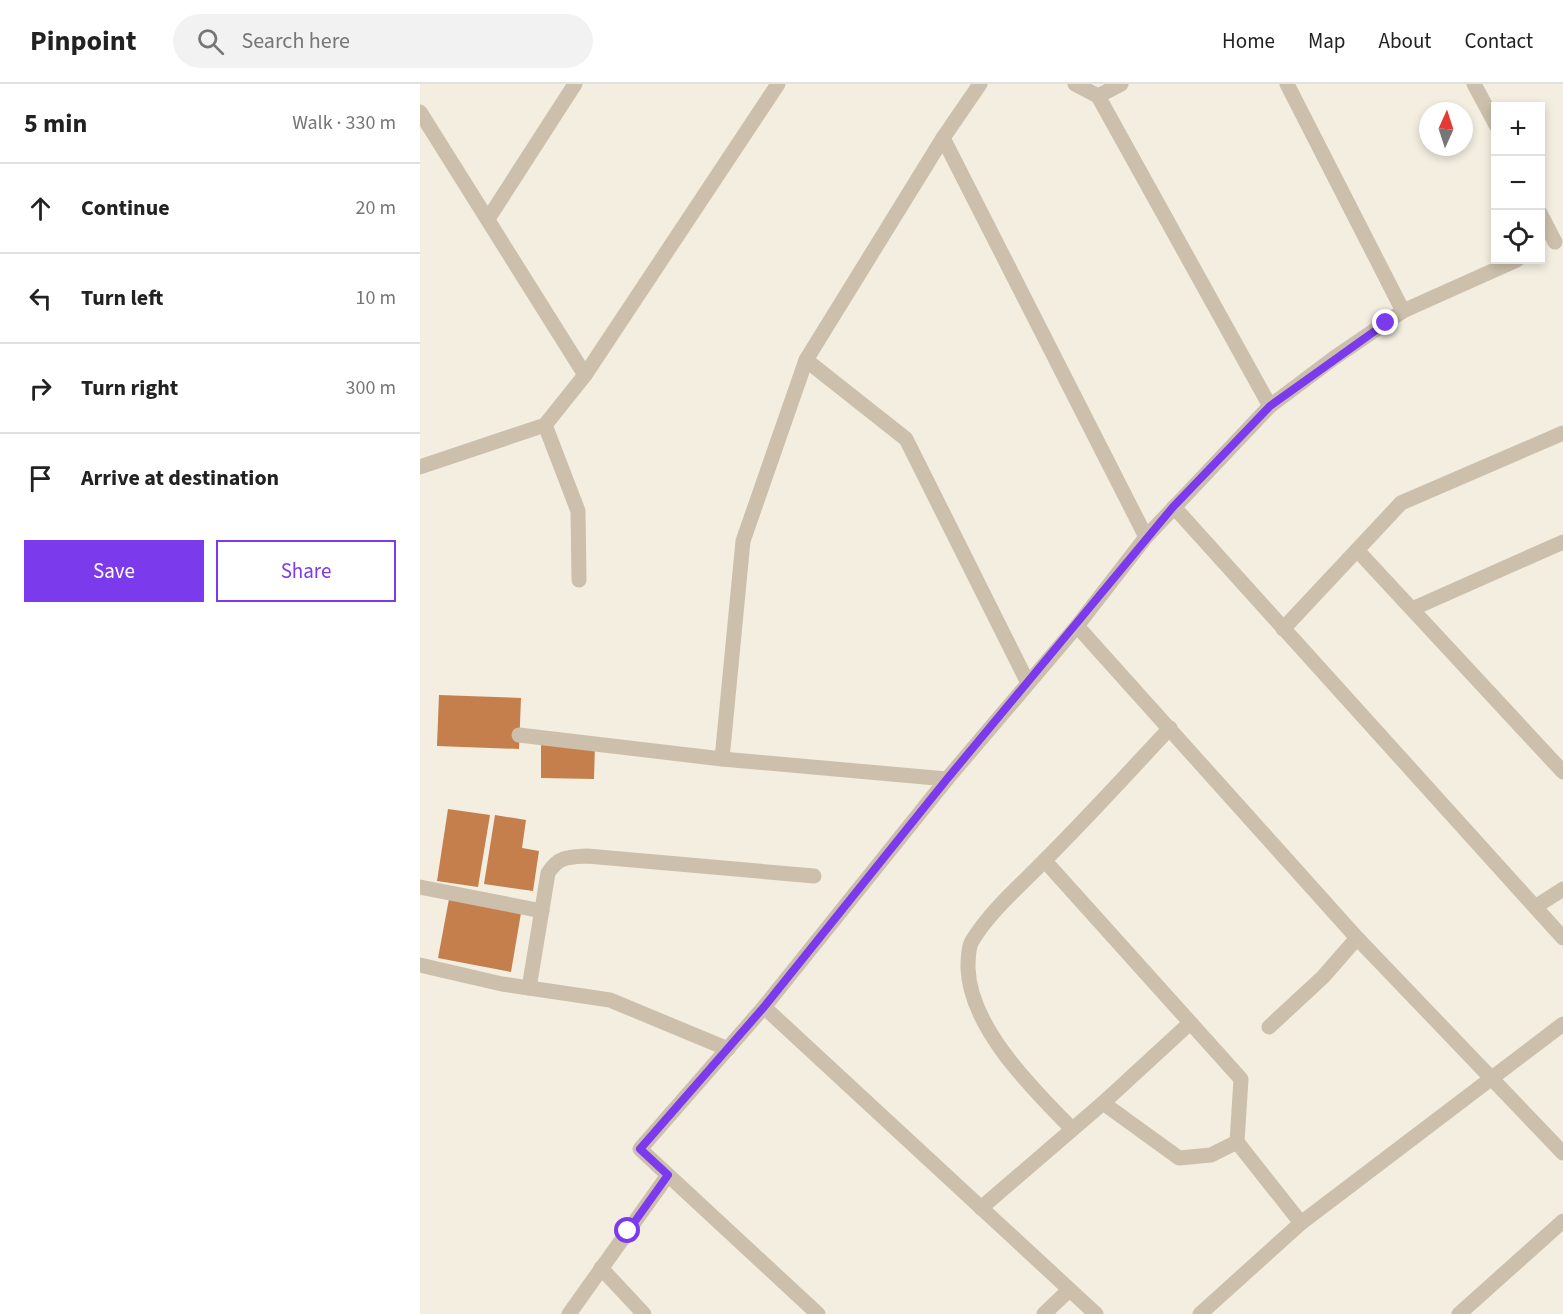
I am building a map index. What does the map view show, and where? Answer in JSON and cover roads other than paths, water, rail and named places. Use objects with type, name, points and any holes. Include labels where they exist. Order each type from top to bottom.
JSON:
[{"type":"street","points":[[488,219],[575,84]]},
{"type":"street","points":[[420,467],[545,425],[585,375],[778,84]]},
{"type":"street","points":[[722,759],[743,541],[806,360],[943,138],[980,84]]},
{"type":"street","points":[[1075,84],[1098,96],[1270,406]]},
{"type":"street","points":[[1098,96],[1122,84]]},
{"type":"street","points":[[1287,84],[1403,311]]},
{"type":"street","points":[[1474,84],[1491,116]]},
{"type":"street","points":[[420,112],[585,375]]},
{"type":"street","points":[[943,138],[1146,537]]},
{"type":"street","points":[[1545,220],[1559,241],[1545,247]]},
{"type":"street","points":[[818,1314],[640,1149],[764,1007],[947,779],[1077,626],[1146,537],[1270,406],[1403,311],[1508,264]]},
{"type":"street","points":[[806,360],[906,439],[1028,682]]},
{"type":"street","points":[[545,425],[578,511],[579,580]]},
{"type":"street","points":[[1283,629],[1401,503],[1563,433]]},
{"type":"street","points":[[1173,507],[1563,938]]},
{"type":"street","points":[[1412,609],[1563,543]]},
{"type":"street","points":[[1357,550],[1562,768]]},
{"type":"street","points":[[1077,626],[1357,938],[1563,1153]]},
{"type":"street","points":[[1072,1129],[1018,1074],[983,1018],[969,982],[968,966],[971,943],[1010,893],[1045,861],[1170,728]]},
{"type":"street","points":[[519,735],[722,759],[947,779]]},
{"type":"street","points":[[529,988],[548,873],[555,862],[564,857],[587,856],[814,876]]},
{"type":"street","points":[[1045,861],[1241,1079],[1237,1142],[1301,1224]]},
{"type":"street","points":[[420,887],[542,911]]},
{"type":"street","points":[[1534,907],[1563,889]]},
{"type":"street","points":[[1269,1027],[1323,977],[1357,938]]},
{"type":"street","points":[[420,965],[529,988],[610,1000],[728,1048]]},
{"type":"street","points":[[764,1007],[1096,1314]]},
{"type":"street","points":[[981,1208],[1190,1023]]},
{"type":"street","points":[[1200,1314],[1301,1224],[1491,1076],[1563,1024]]},
{"type":"street","points":[[1102,1103],[1179,1158],[1211,1155],[1237,1142]]},
{"type":"street","points":[[569,1314],[668,1175]]},
{"type":"street","points":[[1459,1314],[1563,1221]]},
{"type":"street","points":[[601,1268],[644,1314]]},
{"type":"street","points":[[1044,1314],[1069,1290]]}]
